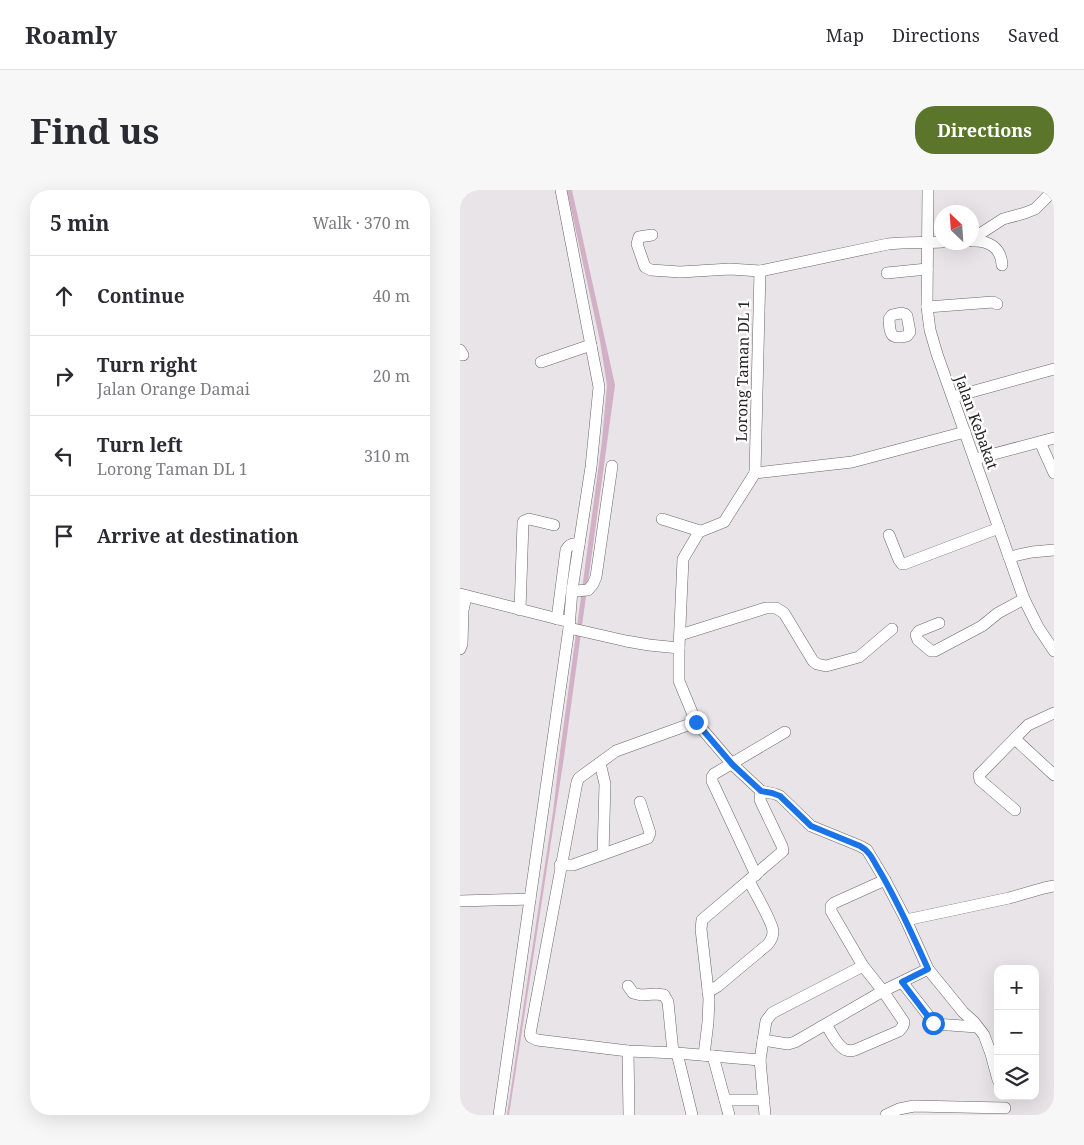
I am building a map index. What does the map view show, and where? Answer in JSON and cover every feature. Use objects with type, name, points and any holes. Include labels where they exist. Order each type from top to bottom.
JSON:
[{"type":"street","points":[[557,619],[568,577],[568,547],[572,544],[579,544],[591,466],[599,386],[561,190]]},
{"type":"street","name":"Jalan Kebakat","points":[[928,190],[927,307],[937,354],[1024,599],[1038,627],[1054,652]]},
{"type":"street","points":[[979,235],[1003,219],[1035,209],[1054,190]]},
{"type":"street","points":[[652,235],[639,237],[637,244],[645,267],[650,270],[680,272],[730,269],[760,270],[888,244],[934,243]]},
{"type":"street","points":[[979,240],[990,243],[997,250],[1002,258],[1002,264]]},
{"type":"street","points":[[887,273],[927,268]]},
{"type":"street","name":"Lorong Taman DL 1","points":[[755,473],[760,270]]},
{"type":"street","points":[[927,307],[993,302],[997,304]]},
{"type":"street","points":[[908,321],[929,320]]},
{"type":"street","points":[[541,362],[591,345]]},
{"type":"street","points":[[953,397],[1054,369]]},
{"type":"street","points":[[662,519],[700,531],[724,522],[755,473],[852,462],[965,432]]},
{"type":"street","points":[[975,459],[1054,438]]},
{"type":"street","points":[[1040,442],[1054,473]]},
{"type":"street","points":[[574,590],[588,590],[596,577],[612,466]]},
{"type":"street","points":[[520,610],[523,523],[528,519],[554,525]]},
{"type":"street","points":[[889,534],[899,560],[904,564],[999,528]]},
{"type":"street","points":[[700,531],[683,559],[679,648],[680,682],[696,722],[732,764],[761,791],[780,796],[811,826],[867,850],[906,920],[928,969],[984,1035],[994,1066]]},
{"type":"street","points":[[1009,557],[1054,550]]},
{"type":"street","points":[[500,1115],[571,626],[574,590],[568,577]]},
{"type":"street","points":[[460,649],[462,644],[463,595],[557,619],[588,632],[649,645],[679,648]]},
{"type":"street","points":[[939,623],[919,631],[916,635],[918,640],[931,652],[982,626],[1024,599]]},
{"type":"street","points":[[680,635],[766,608],[776,608],[784,613],[813,661],[826,666],[861,656],[892,629]]},
{"type":"street","points":[[1015,810],[980,780],[980,773],[1028,725],[1054,713]]},
{"type":"street","points":[[696,722],[617,751],[576,782],[530,1034],[531,1037],[537,1040],[628,1051],[760,1060]]},
{"type":"street","points":[[708,992],[718,986],[767,945],[773,933],[712,777],[714,774],[785,732]]},
{"type":"street","points":[[1014,739],[1054,775]]},
{"type":"street","points":[[600,763],[605,785],[603,854]]},
{"type":"street","points":[[729,1115],[708,1055],[708,992],[701,922],[782,853],[783,848],[760,800],[761,791]]},
{"type":"street","points":[[560,865],[573,865],[648,838],[650,833],[640,802]]},
{"type":"street","points":[[826,1024],[833,1036],[848,1051],[899,1031],[904,1026],[902,1019],[883,991],[863,966],[831,911],[831,906],[834,903],[884,880]]},
{"type":"street","points":[[906,920],[1009,898],[1054,886]]},
{"type":"street","points":[[460,901],[530,899]]},
{"type":"street","points":[[765,1115],[760,1060],[766,1021],[772,1013],[863,966]]},
{"type":"street","points":[[763,1040],[785,1044],[792,1043],[883,991],[928,969]]},
{"type":"street","points":[[902,982],[935,1024],[977,1027]]},
{"type":"street","points":[[628,986],[633,993],[641,995],[664,994],[668,1002],[675,1053],[692,1115]]},
{"type":"street","points":[[628,1051],[629,1115]]},
{"type":"street","points":[[725,1100],[764,1100]]},
{"type":"street","points":[[886,1115],[899,1109],[914,1106],[1005,1112]]},
{"type":"shaded area","points":[[567,190],[572,190],[615,385],[564,757],[509,1115],[507,1115],[553,812],[602,441],[607,385],[600,341]]},
{"type":"route","points":[[696,722],[732,764],[761,791],[780,796],[811,826],[867,850],[906,920],[928,969],[902,982],[933,1023]]}]
